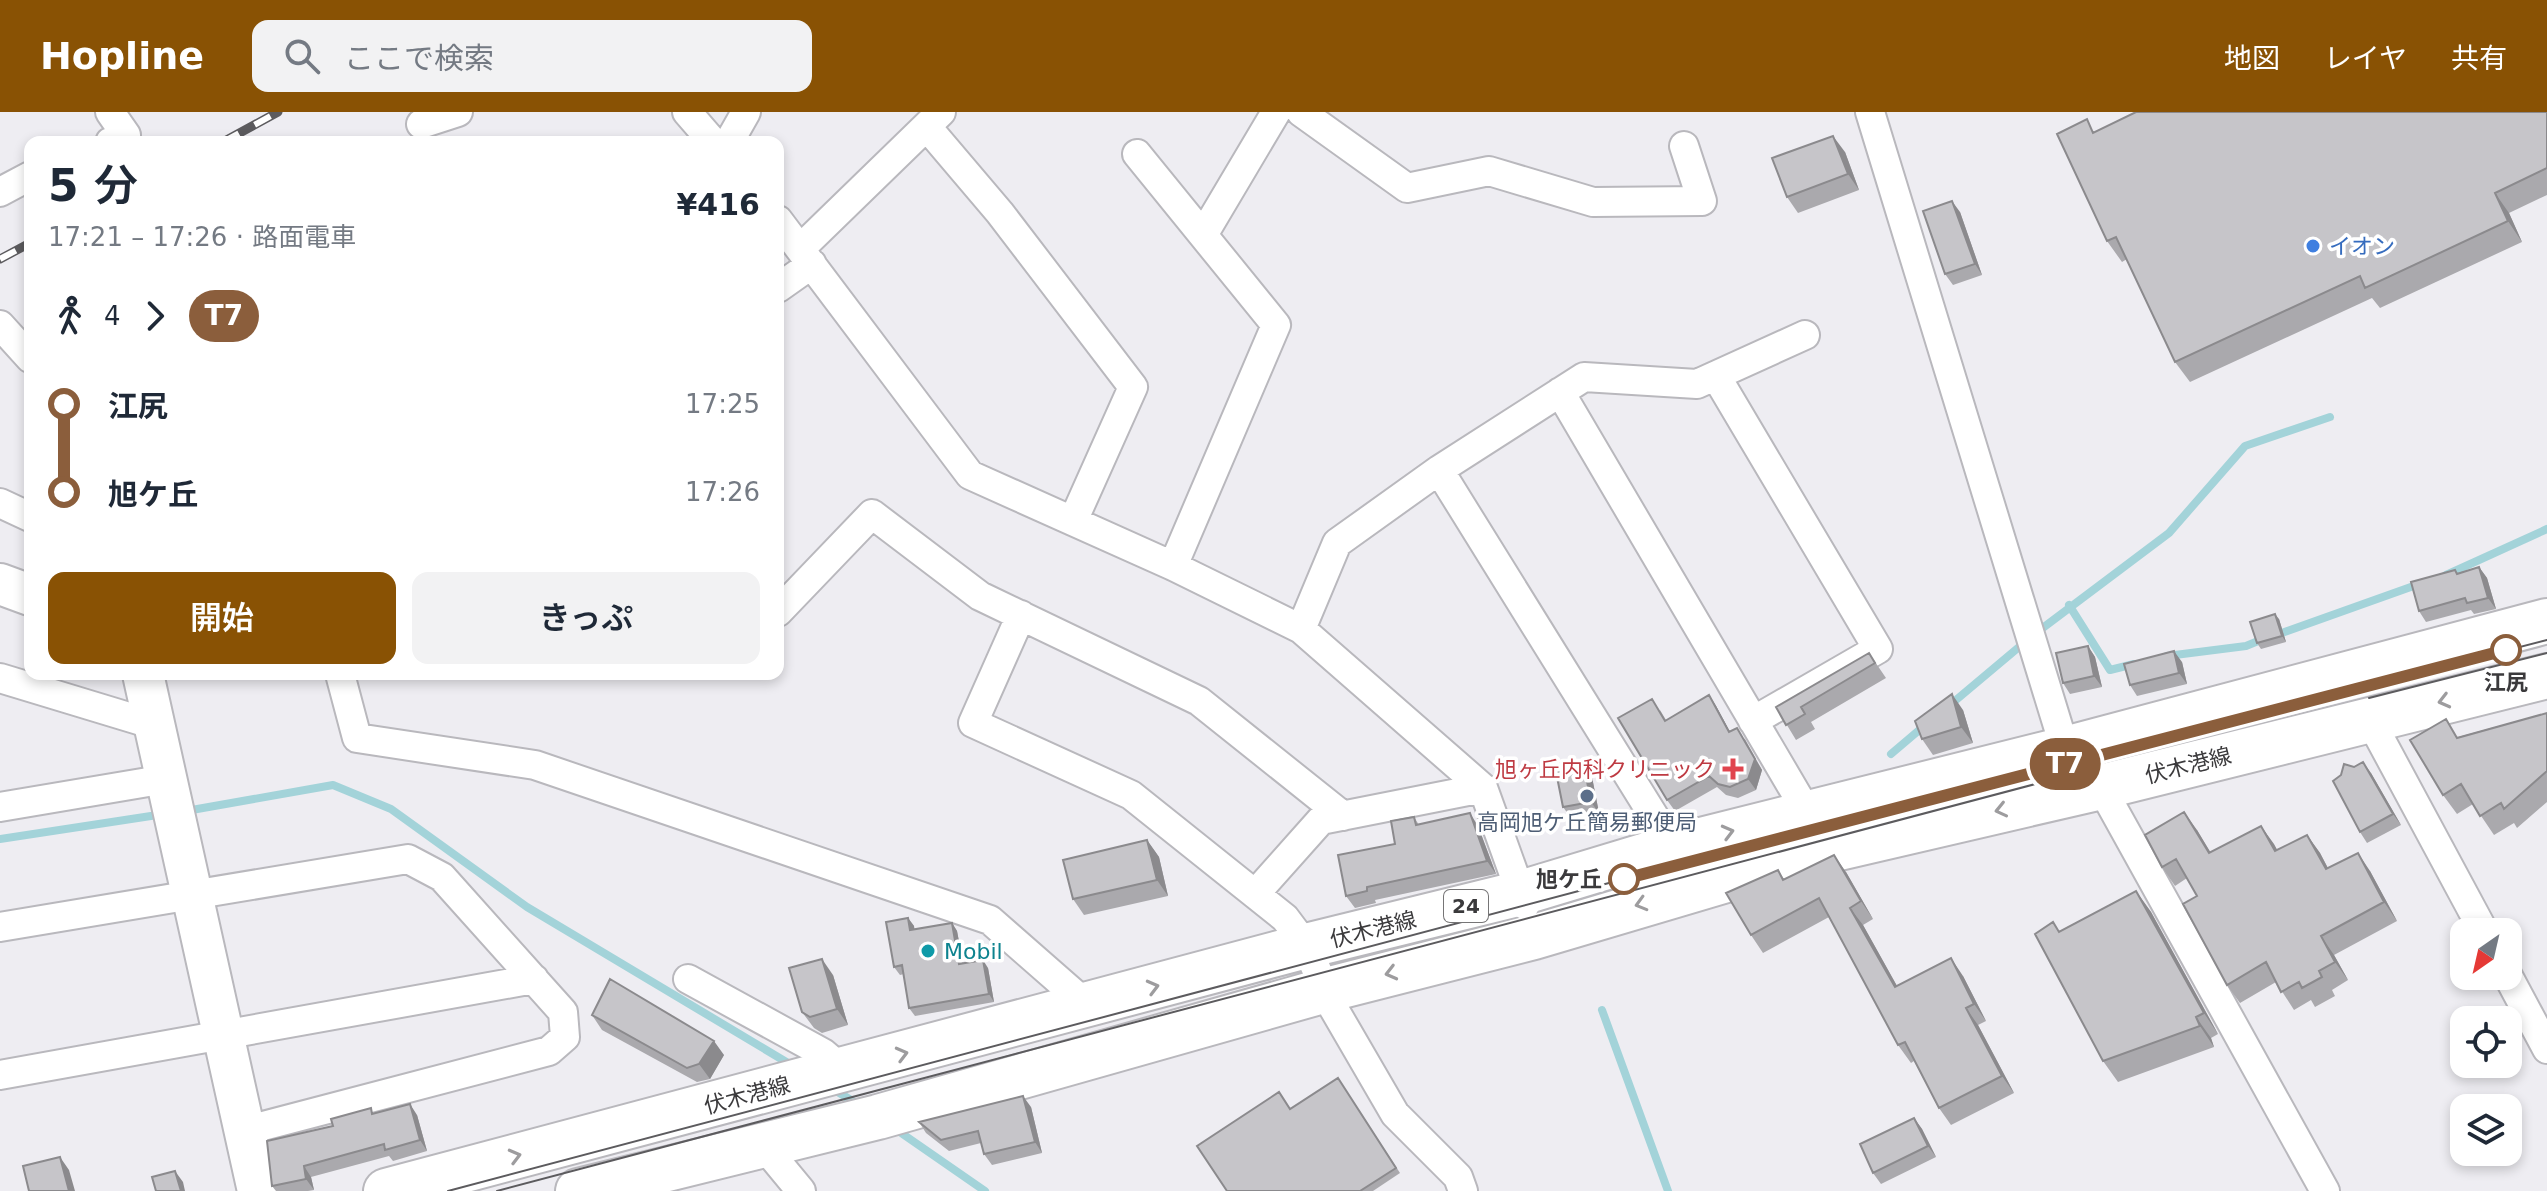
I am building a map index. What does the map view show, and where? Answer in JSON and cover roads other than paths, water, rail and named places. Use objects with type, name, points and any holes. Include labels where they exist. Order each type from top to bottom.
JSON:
[{"type":"main road","name":"伏木港線","points":[[386,1191],[456,1182],[843,1070],[1306,946],[1521,893],[1673,847],[2065,749],[2547,621]]},
{"type":"main road","name":"伏木港線","points":[[578,1191],[878,1117],[1326,990],[1534,937],[1817,853],[2101,787],[2547,676]]},
{"type":"street","points":[[110,112],[126,135],[124,136]]},
{"type":"street","points":[[421,124],[458,112]]},
{"type":"street","points":[[687,112],[708,136]]},
{"type":"street","points":[[732,136],[746,112]]},
{"type":"street","points":[[1203,235],[1276,112]]},
{"type":"street","points":[[1301,112],[1407,188],[1489,171],[1593,202],[1702,201],[1684,146]]},
{"type":"street","points":[[1870,112],[2065,749],[2101,787],[2325,1191]]},
{"type":"street","points":[[784,281],[934,119],[1000,213],[1133,387],[1073,521]]},
{"type":"street","points":[[1137,154],[1276,325],[1173,566]]},
{"type":"street","points":[[0,192],[24,179]]},
{"type":"street","points":[[784,228],[970,475],[1173,566],[1301,629],[1483,788],[1534,937]]},
{"type":"street","points":[[0,325],[24,351]]},
{"type":"street","points":[[1301,629],[1337,543],[1439,470],[1584,377],[1697,384],[1805,335]]},
{"type":"street","points":[[1716,376],[1878,649],[1753,721]]},
{"type":"street","points":[[1560,392],[1807,812]]},
{"type":"street","points":[[1439,470],[1673,847]]},
{"type":"street","points":[[0,503],[24,514]]},
{"type":"street","points":[[784,606],[872,514],[980,596],[1199,701],[1343,816]]},
{"type":"street","points":[[0,584],[24,593]]},
{"type":"street","points":[[1021,615],[973,723],[1131,795],[1285,918],[1306,946],[1334,1009],[1395,1114],[1458,1177],[1463,1191]]},
{"type":"street","points":[[0,678],[155,725]]},
{"type":"street","points":[[144,680],[258,1191]]},
{"type":"street","points":[[342,680],[357,738],[535,765],[990,920],[1087,1005]]},
{"type":"street","points":[[2370,720],[2476,918]]},
{"type":"street","points":[[0,807],[166,779]]},
{"type":"street","points":[[1256,893],[1321,820],[1483,788]]},
{"type":"street","points":[[0,927],[408,859],[442,877],[563,1012],[565,1037],[549,1051],[244,1131]]},
{"type":"street","points":[[0,1075],[534,979]]},
{"type":"street","points":[[688,979],[823,1053],[843,1070]]},
{"type":"street","points":[[2515,990],[2547,1049]]},
{"type":"street","points":[[763,1145],[801,1191]]},
{"type":"waterway","points":[[2036,633],[2169,533],[2245,446],[2330,417]]},
{"type":"waterway","points":[[2446,575],[2547,529]]},
{"type":"waterway","points":[[2276,635],[2422,583]]},
{"type":"waterway","points":[[2069,605],[2110,670],[2134,664]]},
{"type":"waterway","points":[[2167,656],[2246,646],[2263,639]]},
{"type":"waterway","points":[[1950,705],[2025,642]]},
{"type":"waterway","points":[[1891,754],[1924,726]]},
{"type":"waterway","points":[[186,811],[333,785],[391,809],[527,907],[793,1066]]},
{"type":"waterway","points":[[0,839],[164,814]]},
{"type":"waterway","points":[[1602,1010],[1668,1191]]},
{"type":"waterway","points":[[833,1089],[859,1105]]},
{"type":"waterway","points":[[894,1128],[985,1191]]},
{"type":"tram line","points":[[448,1191],[1624,879],[2547,640]]},
{"type":"tram line","name":"T7","points":[[1624,879],[2506,650]]},
{"type":"tram line","points":[[2369,698],[2547,653]]},
{"type":"tram line","points":[[497,1191],[2043,782]]},
{"type":"railway","points":[[234,136],[278,112]]},
{"type":"railway","points":[[0,259],[24,246]]},
{"type":"place","name":"イオン","points":[[2313,246]]},
{"type":"place","name":"江尻","points":[[2506,650]]},
{"type":"place","name":"旭ヶ丘内科クリニック","points":[[1733,769]]},
{"type":"place","name":"高岡旭ケ丘簡易郵便局","points":[[1587,796]]},
{"type":"place","name":"旭ケ丘","points":[[1624,879]]},
{"type":"place","name":"Mobil","points":[[928,951]]}]
